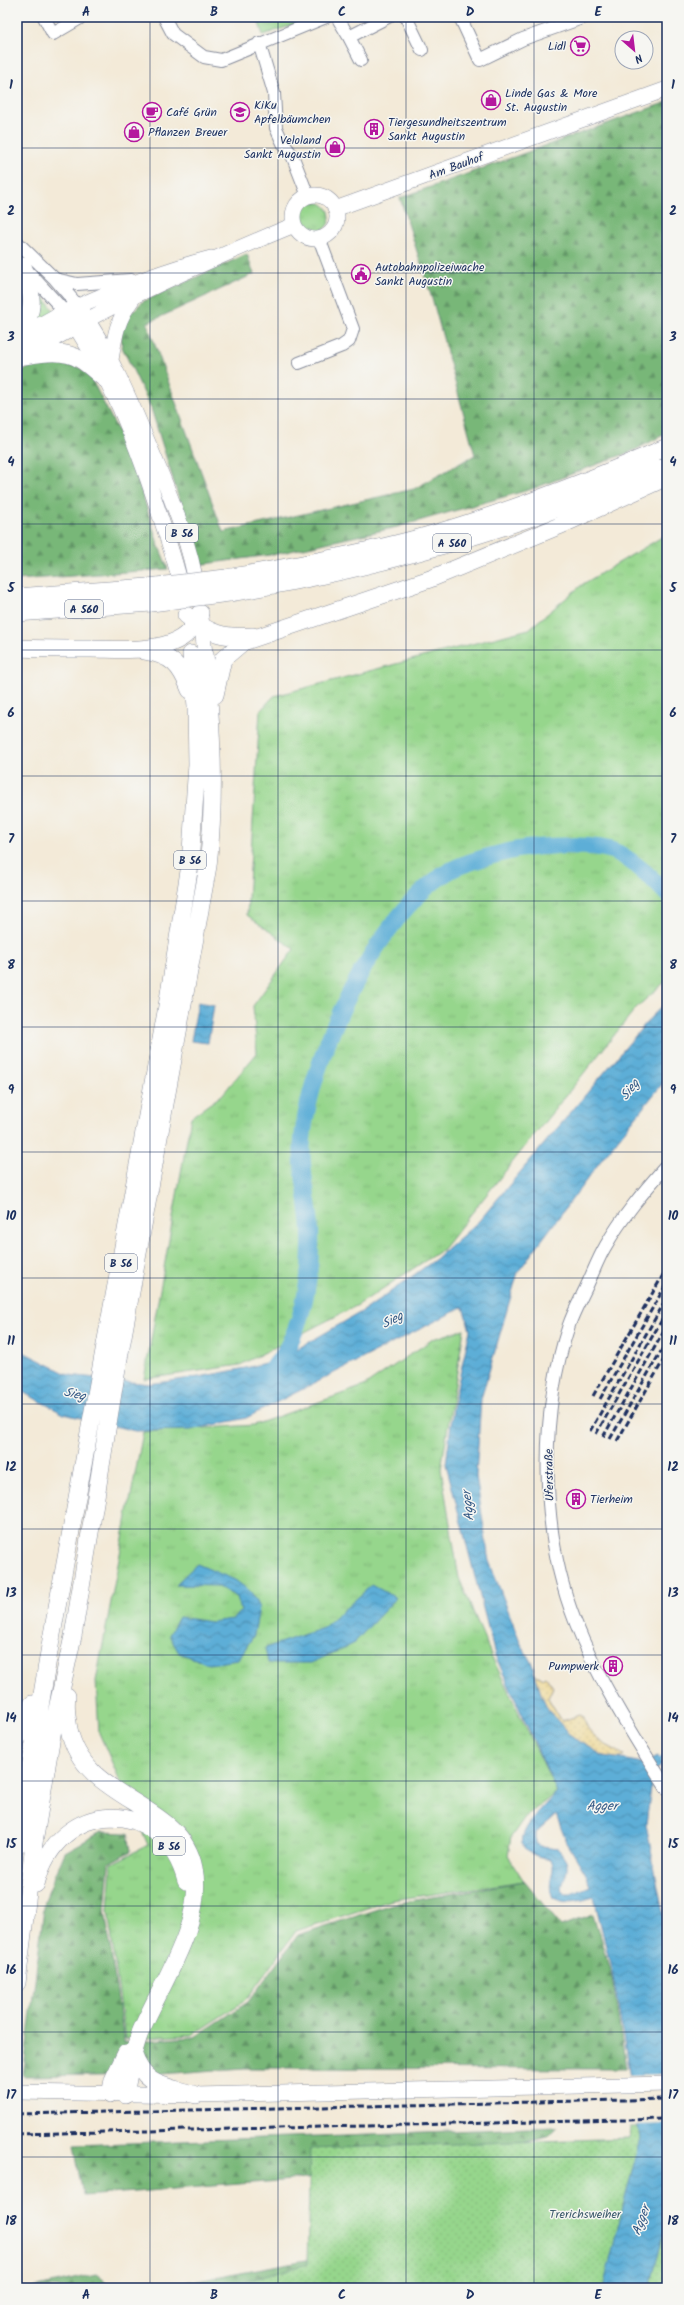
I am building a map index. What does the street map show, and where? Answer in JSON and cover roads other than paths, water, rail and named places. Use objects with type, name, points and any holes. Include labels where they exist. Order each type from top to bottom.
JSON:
[{"type":"highway","points":[[17,333],[30,314],[33,299],[20,264]]},
{"type":"highway","points":[[17,340],[76,316]]},
{"type":"highway","points":[[18,357],[76,316]]},
{"type":"highway","points":[[18,357],[46,353],[70,355],[79,359],[108,381]]},
{"type":"highway","name":"A 560","points":[[227,586],[336,557],[419,538],[544,497],[667,447]]},
{"type":"highway","name":"A 560","points":[[17,613],[150,595],[331,574],[412,556],[549,513],[667,465]]},
{"type":"highway","points":[[212,715],[217,680],[224,659],[243,642],[257,635],[321,616],[430,579],[560,526],[667,477]]},
{"type":"highway","name":"A 560","points":[[17,597],[150,595]]},
{"type":"highway","points":[[132,649],[172,642],[195,623],[226,636],[257,635]]},
{"type":"highway","points":[[17,648],[132,649],[160,654],[170,659],[182,673],[196,706]]},
{"type":"highway","name":"B 56","points":[[163,1073],[190,865],[197,764],[196,706],[198,654]]},
{"type":"highway","name":"B 56","points":[[17,1846],[51,1640],[94,1455],[163,1073],[208,866],[213,808],[212,715],[198,654]]},
{"type":"highway","name":"B 56","points":[[17,1983],[34,1843],[54,1723],[73,1636],[94,1455]]},
{"type":"highway","points":[[73,1636],[73,1662],[65,1708],[72,1743],[90,1771],[122,1795],[155,1814],[172,1828],[186,1845],[194,1868],[196,1888],[193,1911],[180,1947],[140,2034],[118,2095]]},
{"type":"highway","points":[[17,1739],[30,1713],[40,1665],[51,1640]]},
{"type":"highway","name":"B 56","points":[[23,1932],[40,1868],[54,1845],[68,1831],[91,1819],[112,1817],[131,1819],[156,1832],[172,1848],[181,1864],[187,1885],[184,1916],[176,1940],[156,1987],[113,2080],[118,2095]]},
{"type":"highway","points":[[133,2053],[138,2066],[149,2079],[196,2095]]},
{"type":"main road","name":"Am Bauhof","points":[[335,209],[667,89]]},
{"type":"main road","points":[[308,196],[321,196],[332,203],[335,209],[337,216],[332,230],[319,238],[313,239],[302,235],[294,225],[293,218],[296,205],[308,196]]},
{"type":"main road","points":[[76,316],[99,296],[140,279],[211,258],[294,225]]},
{"type":"main road","points":[[76,316],[134,297],[185,273],[211,258]]},
{"type":"main road","points":[[111,360],[115,331],[121,316],[134,297]]},
{"type":"main road","name":"B 56","points":[[76,316],[111,360],[172,500],[191,564],[198,654]]},
{"type":"main road","name":"B 56","points":[[76,316],[108,381],[133,437],[171,550],[182,592],[195,623]]},
{"type":"main road","points":[[17,2092],[118,2095],[196,2095],[667,2084]]},
{"type":"street","points":[[44,17],[53,34],[82,17]]},
{"type":"street","points":[[164,17],[173,34],[204,57],[212,60],[221,60],[243,52],[260,43],[326,17]]},
{"type":"street","points":[[337,17],[361,60]]},
{"type":"street","points":[[349,37],[388,17]]},
{"type":"street","points":[[406,17],[422,50]]},
{"type":"street","points":[[460,17],[480,60],[523,39],[585,17]]},
{"type":"street","points":[[260,43],[274,93],[276,128],[283,143],[292,155],[308,196]]},
{"type":"street","points":[[649,96],[667,94]]},
{"type":"street","points":[[300,363],[342,346],[349,341],[353,329],[319,238]]},
{"type":"street","points":[[17,242],[55,279],[76,316]]},
{"type":"street","points":[[20,264],[76,316]]},
{"type":"street","points":[[55,279],[77,284],[140,279]]},
{"type":"street","name":"Uferstraße","points":[[666,1786],[593,1663],[566,1594],[551,1524],[548,1488],[548,1448],[551,1409],[569,1324],[604,1248],[640,1196],[667,1165]]},
{"type":"water","points":[[198,1002],[214,1005],[208,1043],[191,1041]]},
{"type":"water","points":[[667,1002],[667,1078],[602,1159],[518,1272],[481,1399],[476,1476],[489,1561],[521,1644],[532,1664],[541,1694],[549,1711],[573,1738],[604,1756],[643,1763],[658,1756],[663,1763],[653,1773],[646,1824],[667,1935],[667,2220],[650,2288],[603,2288],[640,2138],[613,1976],[594,1897],[569,1902],[553,1898],[550,1886],[553,1869],[551,1859],[534,1855],[525,1848],[523,1840],[525,1831],[531,1821],[557,1792],[495,1655],[446,1464],[454,1401],[470,1330],[463,1307],[246,1418],[191,1430],[135,1431],[64,1414],[17,1389],[17,1349],[69,1375],[149,1384],[199,1377],[246,1368],[280,1359],[368,1308],[436,1259],[479,1221],[652,1016]],"holes":[[[556,1815],[566,1841],[587,1876],[590,1886],[572,1894],[565,1894],[561,1890],[567,1869],[566,1860],[558,1849],[542,1847],[536,1843],[536,1833]]]},
{"type":"water","points":[[197,1564],[235,1580],[251,1592],[259,1608],[254,1635],[238,1660],[209,1664],[179,1653],[169,1635],[179,1617],[211,1622],[233,1619],[241,1610],[237,1597],[217,1586],[175,1585]]},
{"type":"water","points":[[372,1585],[396,1598],[353,1644],[311,1663],[268,1663],[265,1648],[323,1628]]},
{"type":"waterway","points":[[265,1375],[279,1360],[290,1343],[302,1310],[306,1293],[309,1275],[311,1239],[302,1147],[307,1113],[317,1074],[331,1033],[350,992],[373,953],[398,918],[425,889],[453,869],[491,856],[515,850],[537,847],[596,847],[618,853],[638,866],[667,894]]},
{"type":"waterway","points":[[658,1761],[667,1753]]},
{"type":"railway","points":[[593,1396],[667,1268]]},
{"type":"railway","points":[[600,1399],[667,1283]]},
{"type":"railway","points":[[590,1431],[667,1298]]},
{"type":"railway","points":[[596,1434],[667,1311]]},
{"type":"railway","points":[[603,1437],[667,1326]]},
{"type":"railway","points":[[610,1439],[667,1341]]},
{"type":"railway","points":[[617,1441],[667,1354]]},
{"type":"railway","points":[[17,2114],[667,2099]]},
{"type":"railway","points":[[17,2134],[667,2119]]},
{"type":"place","name":"Lidl","points":[[580,46]]},
{"type":"place","name":"Linde Gas & More St. Augustin","points":[[491,100]]},
{"type":"place","name":"Café Grün","points":[[152,112]]},
{"type":"place","name":"KiKu Apfelbäumchen","points":[[240,112]]},
{"type":"place","name":"Tiergesundheitszentrum Sankt Augustin","points":[[374,129]]},
{"type":"place","name":"Pflanzen Breuer","points":[[134,132]]},
{"type":"place","name":"Veloland Sankt Augustin","points":[[335,147]]},
{"type":"place","name":"Autobahnpolizeiwache Sankt Augustin","points":[[361,274]]},
{"type":"place","name":"Tierheim","points":[[576,1499]]},
{"type":"place","name":"Pumpwerk","points":[[613,1666]]},
{"type":"water label","name":"Sieg","points":[[629,1089]]},
{"type":"water label","name":"Sieg","points":[[392,1319]]},
{"type":"water label","name":"Sieg","points":[[75,1393]]},
{"type":"water label","name":"Agger","points":[[467,1506]]},
{"type":"water label","name":"Agger","points":[[602,1805]]},
{"type":"water label","name":"Agger","points":[[640,2220]]},
{"type":"park label","name":"Trerichsweiher","points":[[585,2214]]}]
